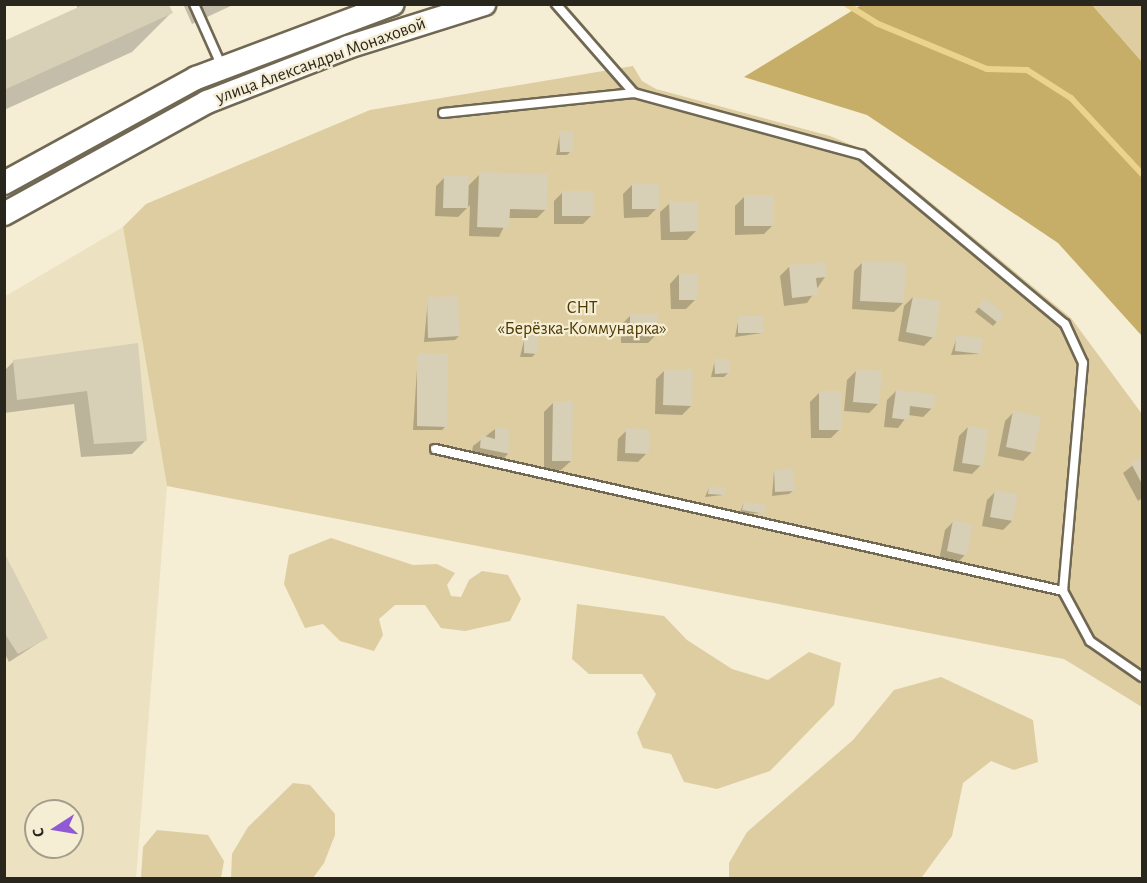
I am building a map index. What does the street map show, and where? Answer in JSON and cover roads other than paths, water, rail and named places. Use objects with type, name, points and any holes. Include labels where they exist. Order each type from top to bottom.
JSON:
[{"type":"main road","name":"улица Александры Монаховой","points":[[4,183],[122,115],[222,67],[393,4]]},
{"type":"main road","name":"улица Александры Монаховой","points":[[4,214],[207,102],[348,47],[484,4]]},
{"type":"lane","points":[[194,4],[222,67]]},
{"type":"lane","points":[[556,4],[634,93]]},
{"type":"lane","points":[[443,113],[634,93],[862,155],[1065,324],[1083,363],[1063,591],[1090,641],[1143,677]]},
{"type":"lane","points":[[435,449],[1063,591]]},
{"type":"waterway","points":[[846,4],[876,23],[987,69],[1027,70],[1071,98],[1142,174]]},
{"type":"park label","name":"СНТ «Берёзка-Коммунарка»","points":[[582,319]]}]
